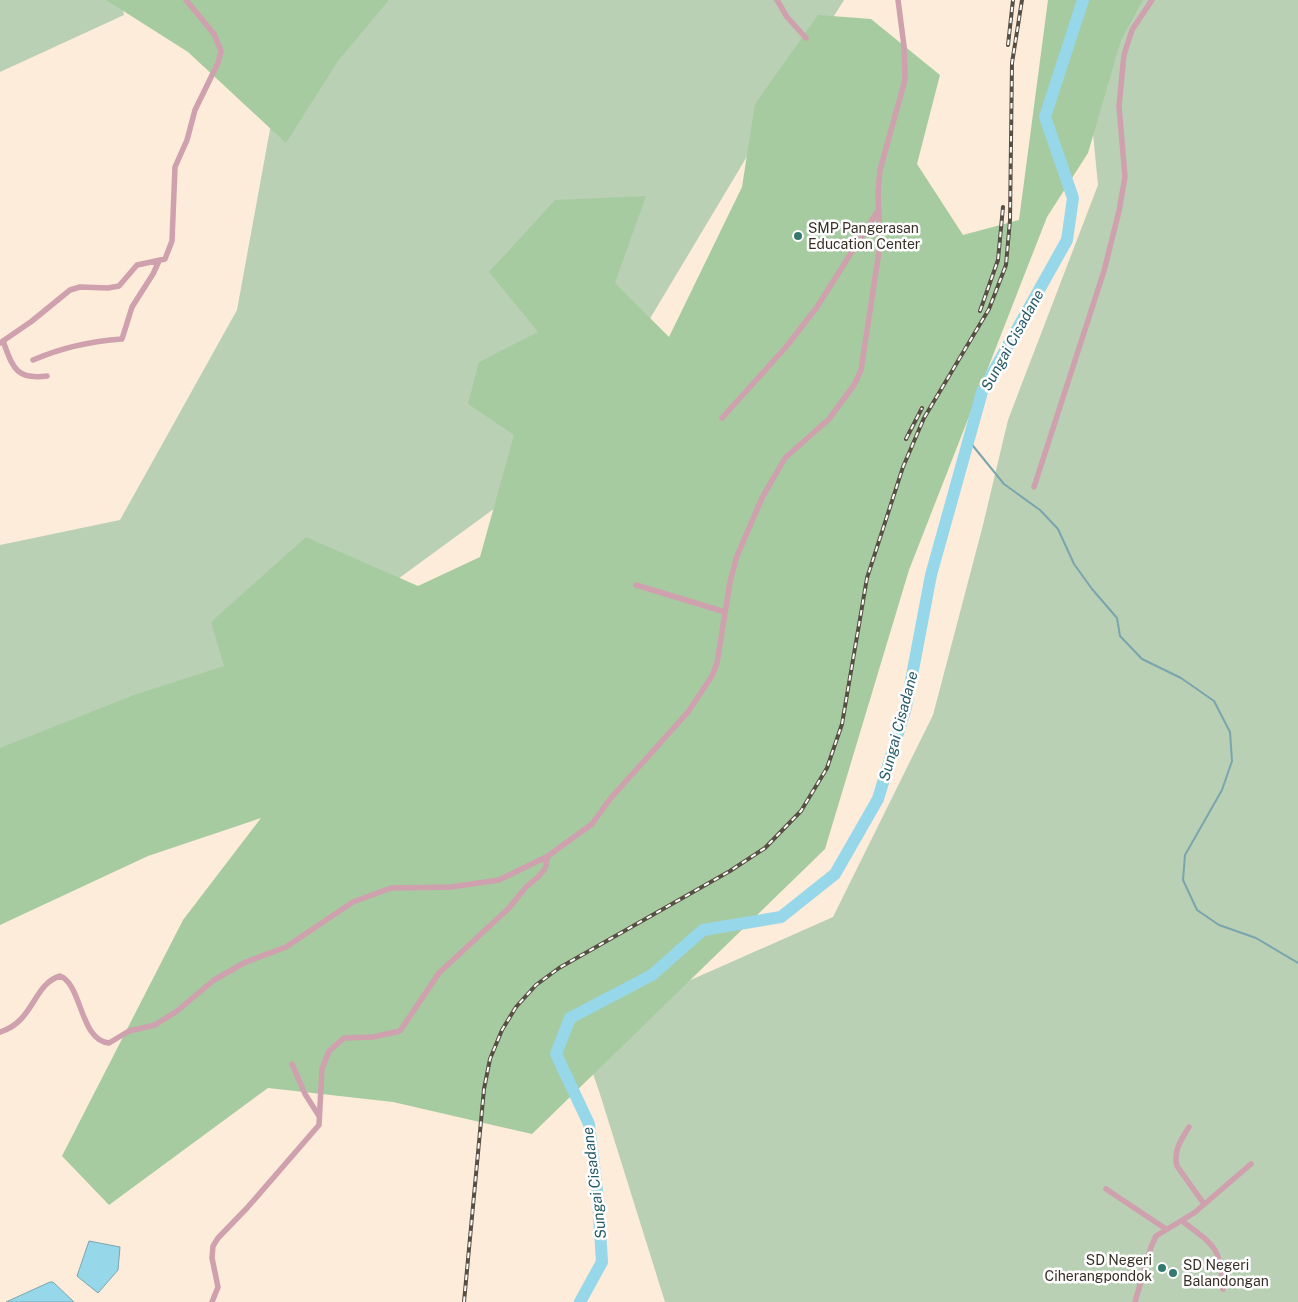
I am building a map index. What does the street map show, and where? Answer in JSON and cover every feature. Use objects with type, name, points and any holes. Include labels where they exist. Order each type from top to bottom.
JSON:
[{"type":"street","points":[[47,376],[32,378],[20,374],[13,366],[1,342],[32,321],[70,290],[80,287],[108,288],[119,286],[133,268],[148,262],[165,259],[171,249],[174,182],[177,162],[187,140],[194,110],[218,63],[221,51],[214,34],[186,0]]},
{"type":"street","points":[[777,0],[787,17],[806,38]]},
{"type":"street","points":[[0,1032],[22,1020],[43,987],[60,976],[65,978],[71,987],[90,1028],[103,1042],[109,1044],[129,1031],[155,1025],[177,1011],[214,980],[246,962],[286,947],[353,902],[391,888],[452,887],[490,883],[506,878],[548,856],[592,824],[610,799],[666,739],[696,701],[718,663],[725,612],[737,556],[776,470],[790,452],[829,419],[854,385],[861,370],[880,245],[878,192],[882,162],[905,80],[904,35],[898,0]]},
{"type":"street","points":[[1034,487],[1104,271],[1120,211],[1125,177],[1119,106],[1124,55],[1132,30],[1152,0]]},
{"type":"street","points":[[722,418],[786,347],[817,307],[879,209]]},
{"type":"street","points":[[33,360],[48,354],[98,341],[122,339],[132,307],[159,261]]},
{"type":"street","points":[[636,585],[725,612]]},
{"type":"street","points":[[212,1302],[218,1287],[212,1258],[214,1244],[223,1231],[248,1208],[319,1125],[322,1069],[329,1050],[344,1038],[374,1037],[400,1031],[439,973],[538,877],[545,869],[548,856]]},
{"type":"street","points":[[292,1064],[305,1094],[319,1116]]},
{"type":"street","points":[[1188,1127],[1176,1150],[1175,1161],[1204,1204]]},
{"type":"street","points":[[1135,1302],[1153,1242],[1159,1233],[1182,1221],[1251,1164]]},
{"type":"street","points":[[1106,1189],[1166,1229]]},
{"type":"street","points":[[1182,1221],[1216,1250],[1222,1264],[1223,1289]]},
{"type":"green space","points":[[0,0],[121,0],[124,15],[0,72]]},
{"type":"green space","points":[[106,0],[389,0],[338,61],[286,143],[188,52]]},
{"type":"green space","points":[[354,0],[844,0],[770,118],[569,454],[291,657],[0,800],[0,545],[120,520],[237,310],[271,124]]},
{"type":"green space","points":[[1048,0],[1143,0],[1121,40],[1088,153],[1047,217],[909,570],[825,849],[532,1134],[393,1102],[268,1088],[109,1205],[62,1156],[183,920],[261,818],[148,856],[0,925],[0,748],[134,695],[224,666],[211,622],[306,537],[418,586],[480,557],[514,435],[468,404],[479,362],[538,332],[489,272],[555,200],[646,196],[615,283],[669,337],[742,187],[755,104],[818,15],[871,19],[940,75],[917,164],[963,235],[1019,220]]},
{"type":"green space","points":[[1126,0],[1298,0],[1298,1302],[665,1302],[585,1051],[632,1006],[833,917],[933,715],[983,525],[1008,420],[1098,185],[1089,92]]},
{"type":"water","points":[[89,1241],[120,1247],[118,1270],[98,1293],[77,1276]]},
{"type":"water","points":[[50,1282],[53,1282],[74,1302],[6,1302]]},
{"type":"waterway","name":"Sungai Cisadane","points":[[580,1302],[602,1262],[598,1199],[589,1124],[556,1054],[570,1018],[652,975],[703,930],[781,917],[835,874],[878,799],[906,707],[931,575],[982,392],[1067,240],[1073,198],[1045,117],[1083,0]]},
{"type":"waterway","points":[[969,441],[1004,484],[1040,510],[1058,529],[1074,564],[1117,618],[1120,636],[1142,659],[1181,678],[1214,701],[1230,732],[1232,761],[1222,790],[1185,855],[1183,880],[1197,910],[1219,925],[1256,938],[1298,963]]},
{"type":"railway","points":[[1008,45],[1013,0]]},
{"type":"railway","points":[[464,1302],[484,1089],[490,1059],[502,1030],[516,1007],[536,985],[559,968],[730,871],[765,848],[801,811],[827,768],[842,724],[867,578],[903,467],[924,418],[989,309],[1006,265],[1010,220],[1012,63],[1022,0]]},
{"type":"railway","points":[[980,311],[998,260],[1003,207]]},
{"type":"railway","points":[[906,439],[922,408]]},
{"type":"place","name":"SMP Pangerasan Education Center","points":[[798,236]]},
{"type":"place","name":"SD Negeri Ciherangpondok","points":[[1162,1268]]},
{"type":"place","name":"SD Negeri Balandongan","points":[[1173,1273]]}]
